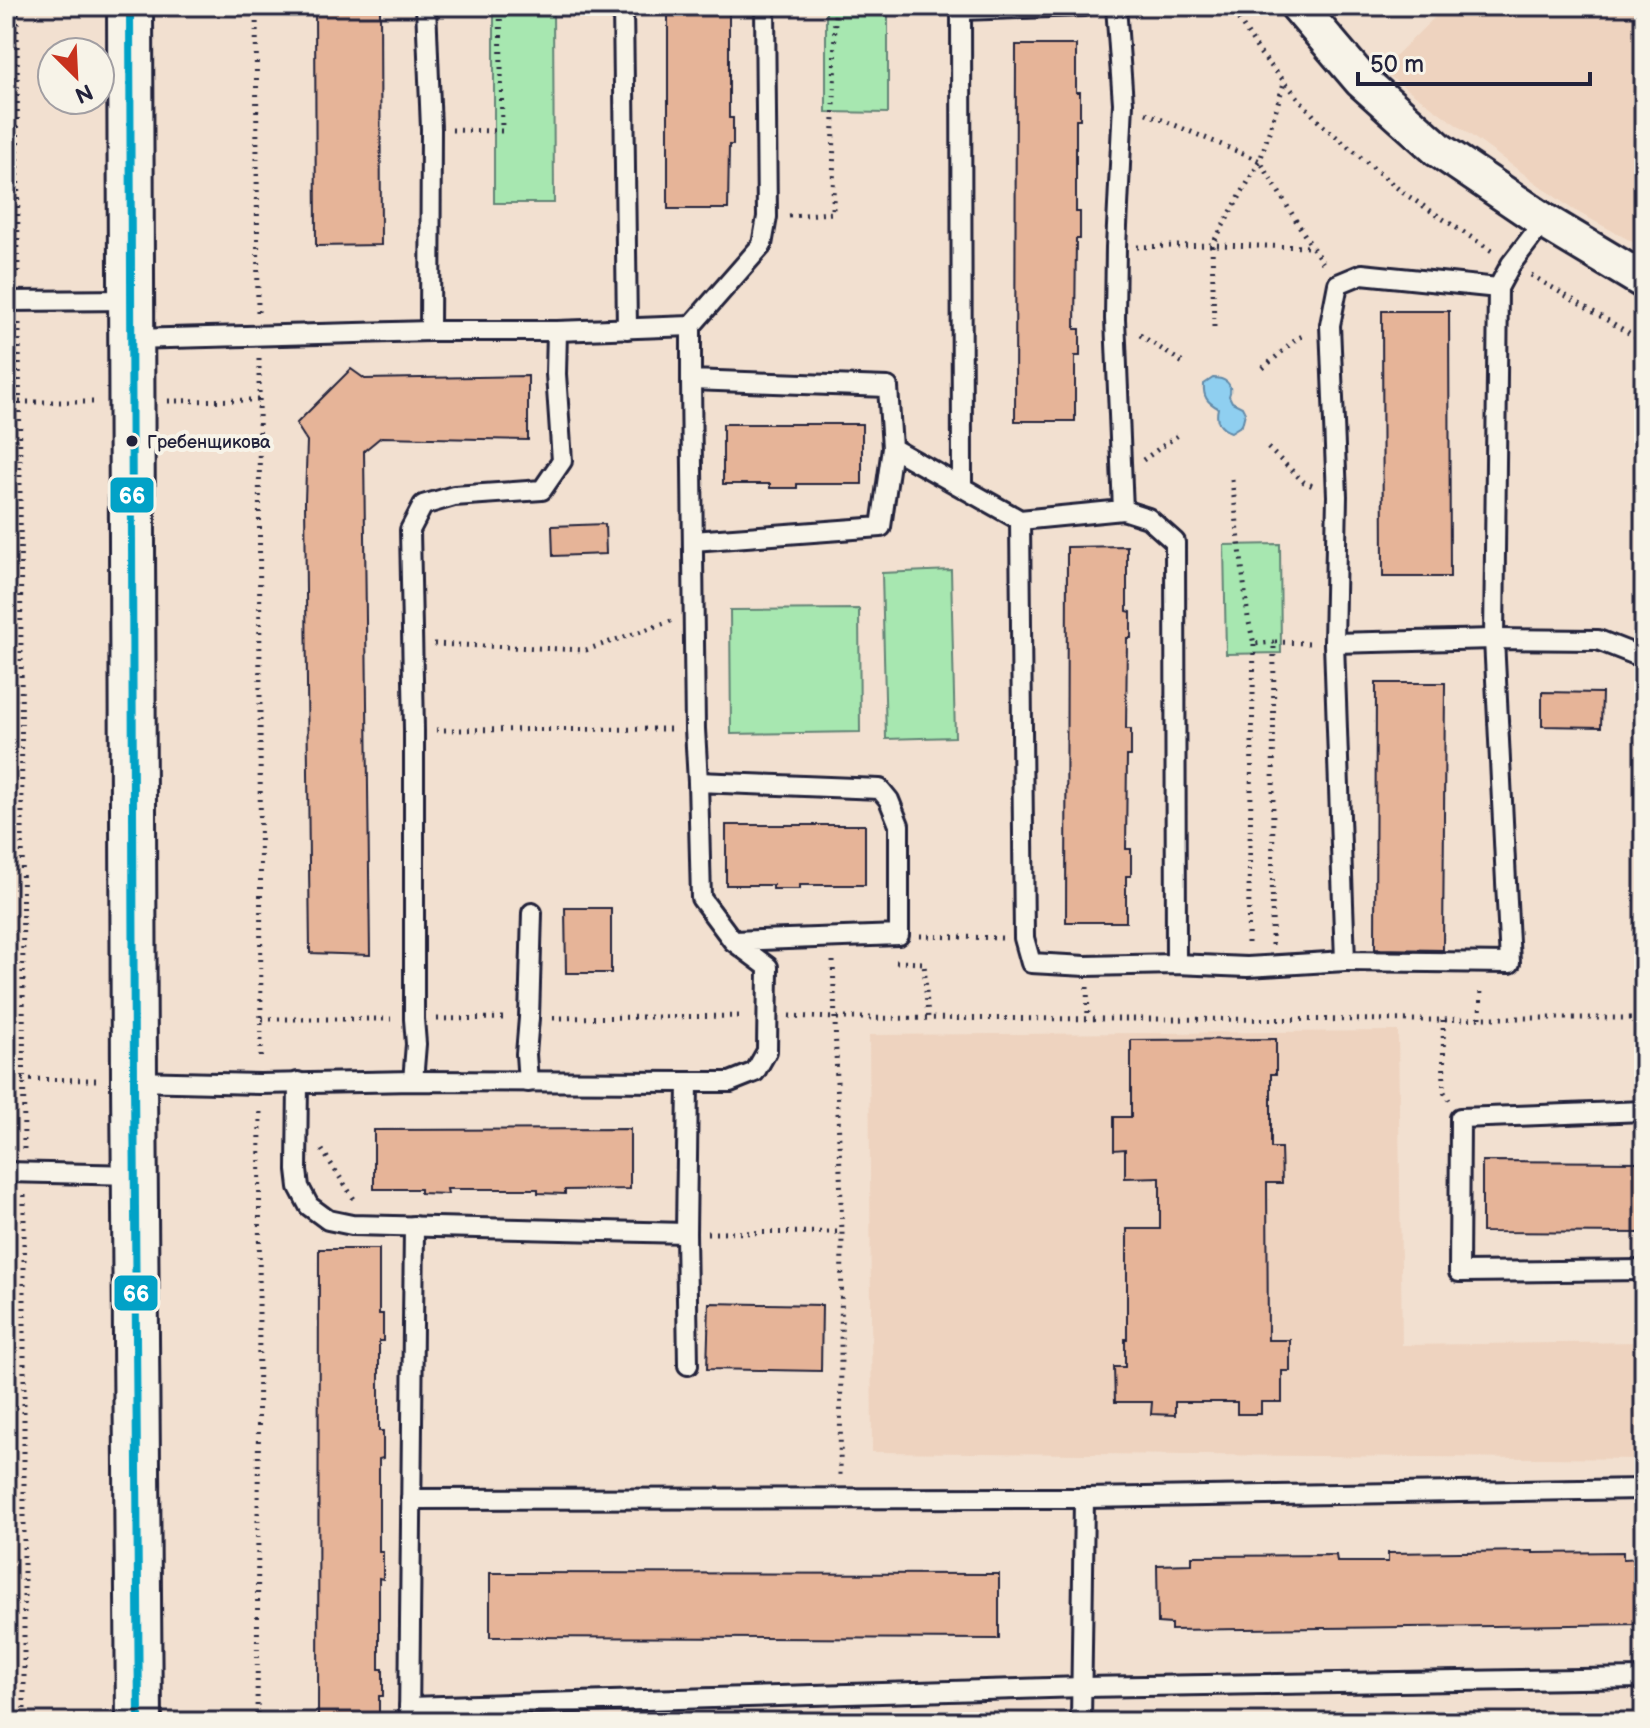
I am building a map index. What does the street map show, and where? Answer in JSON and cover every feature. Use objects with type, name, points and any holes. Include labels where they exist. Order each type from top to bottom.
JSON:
[{"type":"street","points":[[130,6],[139,1722]]},
{"type":"street","points":[[1298,6],[1361,80],[1439,150],[1544,221],[1644,281]]},
{"type":"lane","points":[[426,6],[431,129],[430,331]]},
{"type":"lane","points":[[623,6],[627,329]]},
{"type":"lane","points":[[134,1081],[260,1084],[730,1082],[755,1072],[767,1051],[768,967],[733,941],[701,898],[695,729],[691,326],[762,245],[767,217],[765,6]]},
{"type":"lane","points":[[962,486],[961,8],[1084,6]]},
{"type":"lane","points":[[1116,6],[1123,103],[1115,319],[1123,510]]},
{"type":"lane","points":[[1020,520],[1024,938],[1031,963],[1247,967],[1345,961],[1510,963],[1494,639],[1498,288],[1511,264],[1544,221]]},
{"type":"lane","points":[[1345,961],[1334,643],[1337,496],[1330,325],[1338,284],[1362,274],[1498,288]]},
{"type":"lane","points":[[12,301],[258,336],[691,326]]},
{"type":"lane","points":[[413,1081],[416,1044],[410,530],[423,505],[454,496],[542,490],[562,461],[556,374],[557,331]]},
{"type":"lane","points":[[691,380],[888,387],[892,448],[881,527],[693,541]]},
{"type":"lane","points":[[892,448],[1020,520],[1123,510],[1148,518],[1175,542],[1176,964]]},
{"type":"lane","points":[[1334,643],[1598,640],[1644,658]]},
{"type":"lane","points":[[698,782],[880,789],[889,800],[899,825],[899,935],[733,941]]},
{"type":"lane","points":[[528,1082],[526,1054],[532,913]]},
{"type":"lane","points":[[298,1082],[299,1187],[309,1206],[328,1220],[352,1225],[686,1233]]},
{"type":"lane","points":[[688,1082],[688,1365]]},
{"type":"lane","points":[[1644,1111],[1460,1118],[1459,1272],[1644,1270]]},
{"type":"lane","points":[[15,1172],[135,1175]]},
{"type":"lane","points":[[414,1226],[409,1714],[1083,1687],[1644,1678]]},
{"type":"lane","points":[[411,1499],[1084,1498],[1644,1489]]},
{"type":"lane","points":[[1081,1722],[1084,1498]]},
{"type":"path","points":[[17,6],[12,301],[23,1079],[15,1172],[24,1722]]},
{"type":"path","points":[[256,6],[262,1019],[257,1722]]},
{"type":"path","points":[[431,129],[502,131],[500,6]]},
{"type":"path","points":[[767,217],[833,213],[835,6]]},
{"type":"path","points":[[1230,6],[1260,53],[1320,123],[1402,192],[1511,264],[1644,342]]},
{"type":"path","points":[[1214,327],[1212,245],[1260,161],[1285,82]]},
{"type":"path","points":[[1123,103],[1260,161],[1338,284]]},
{"type":"path","points":[[1116,247],[1312,247]]},
{"type":"path","points":[[1115,319],[1183,363]]},
{"type":"path","points":[[1263,368],[1298,338],[1330,325]]},
{"type":"path","points":[[1123,475],[1181,433]]},
{"type":"path","points":[[1268,448],[1304,482],[1337,496]]},
{"type":"path","points":[[1232,480],[1248,618],[1254,644],[1247,967]]},
{"type":"path","points":[[413,643],[586,650],[695,613]]},
{"type":"path","points":[[1272,966],[1274,642]]},
{"type":"path","points":[[1254,644],[1334,643]]},
{"type":"path","points":[[414,730],[695,729]]},
{"type":"path","points":[[899,935],[1024,938]]},
{"type":"path","points":[[768,967],[833,961],[842,1232],[840,1498]]},
{"type":"path","points":[[894,962],[924,963],[928,1018]]},
{"type":"path","points":[[262,1019],[768,1015],[835,1018],[1644,1018]]},
{"type":"path","points":[[1443,1020],[1444,1092],[1460,1118]]},
{"type":"path","points":[[6,1079],[134,1081]]},
{"type":"path","points":[[297,1113],[371,1225]]},
{"type":"path","points":[[686,1233],[842,1232]]},
{"type":"shaded area","points":[[1446,6],[1644,6],[1644,248],[1572,209],[1381,70]]},
{"type":"shaded area","points":[[1398,1031],[1402,1345],[1644,1342],[1644,1459],[872,1452],[869,1035]]},
{"type":"green space","points":[[494,6],[553,6],[554,203],[494,203]]},
{"type":"green space","points":[[826,6],[888,6],[888,113],[826,112]]},
{"type":"green space","points":[[1280,544],[1281,653],[1226,654],[1224,545]]},
{"type":"green space","points":[[951,570],[955,737],[886,739],[882,573]]},
{"type":"green space","points":[[859,609],[860,732],[731,734],[730,610]]},
{"type":"water","points":[[1213,378],[1227,382],[1232,402],[1242,407],[1245,413],[1242,425],[1231,432],[1221,426],[1218,408],[1205,396],[1204,384]]},
{"type":"building","points":[[315,6],[380,6],[381,245],[316,246]]},
{"type":"building","points":[[668,6],[729,6],[729,118],[733,118],[733,145],[729,145],[728,209],[668,209]]},
{"type":"building","points":[[1016,45],[1076,45],[1076,92],[1080,92],[1080,119],[1076,119],[1076,212],[1080,212],[1080,239],[1076,239],[1075,329],[1080,329],[1080,356],[1075,356],[1075,421],[1015,421]]},
{"type":"building","points":[[1382,311],[1449,311],[1450,577],[1383,577]]},
{"type":"building","points":[[351,369],[365,379],[528,376],[528,440],[381,437],[364,451],[370,955],[310,953],[307,441],[296,424]]},
{"type":"building","points":[[723,424],[862,424],[862,484],[797,484],[797,488],[770,488],[770,484],[723,484]]},
{"type":"building","points":[[605,524],[606,554],[553,556],[552,526]]},
{"type":"building","points":[[1127,546],[1127,611],[1131,612],[1131,638],[1127,638],[1126,729],[1131,729],[1131,756],[1127,756],[1126,849],[1131,849],[1131,876],[1126,876],[1126,922],[1066,922],[1067,547]]},
{"type":"building","points":[[1376,683],[1445,683],[1443,950],[1375,949]]},
{"type":"building","points":[[1542,692],[1602,693],[1601,727],[1542,726]]},
{"type":"building","points":[[726,825],[865,825],[865,885],[800,885],[800,889],[773,889],[773,885],[726,885]]},
{"type":"building","points":[[565,908],[611,908],[611,973],[566,973]]},
{"type":"building","points":[[1276,1039],[1276,1074],[1271,1074],[1271,1148],[1281,1148],[1282,1183],[1267,1183],[1268,1340],[1290,1340],[1290,1371],[1282,1371],[1282,1402],[1261,1402],[1261,1414],[1237,1414],[1237,1402],[1175,1402],[1175,1415],[1151,1414],[1152,1402],[1115,1402],[1114,1367],[1125,1367],[1127,1339],[1127,1229],[1160,1229],[1160,1177],[1125,1178],[1125,1149],[1114,1150],[1114,1117],[1131,1117],[1131,1040]]},
{"type":"building","points":[[630,1129],[630,1189],[565,1190],[565,1194],[538,1193],[538,1189],[447,1189],[448,1194],[420,1193],[420,1189],[374,1189],[374,1130]]},
{"type":"building","points":[[1482,1161],[1644,1162],[1644,1233],[1482,1232]]},
{"type":"building","points":[[319,1249],[379,1249],[379,1314],[383,1314],[383,1341],[379,1341],[379,1431],[383,1431],[383,1458],[379,1459],[379,1552],[383,1552],[383,1579],[379,1578],[379,1669],[383,1669],[383,1696],[379,1696],[379,1722],[318,1722]]},
{"type":"building","points":[[709,1303],[822,1305],[821,1371],[707,1369]]},
{"type":"building","points":[[1623,1552],[1623,1559],[1644,1558],[1644,1624],[1171,1630],[1171,1624],[1158,1623],[1157,1565],[1192,1564],[1192,1556],[1336,1555],[1337,1562],[1388,1562],[1388,1553]]},
{"type":"building","points":[[490,1573],[999,1574],[999,1639],[490,1637]]},
{"type":"transit line","name":"66","points":[[130,6],[139,1722]]},
{"type":"place","name":"Гребенщикова","points":[[132,441]]}]
